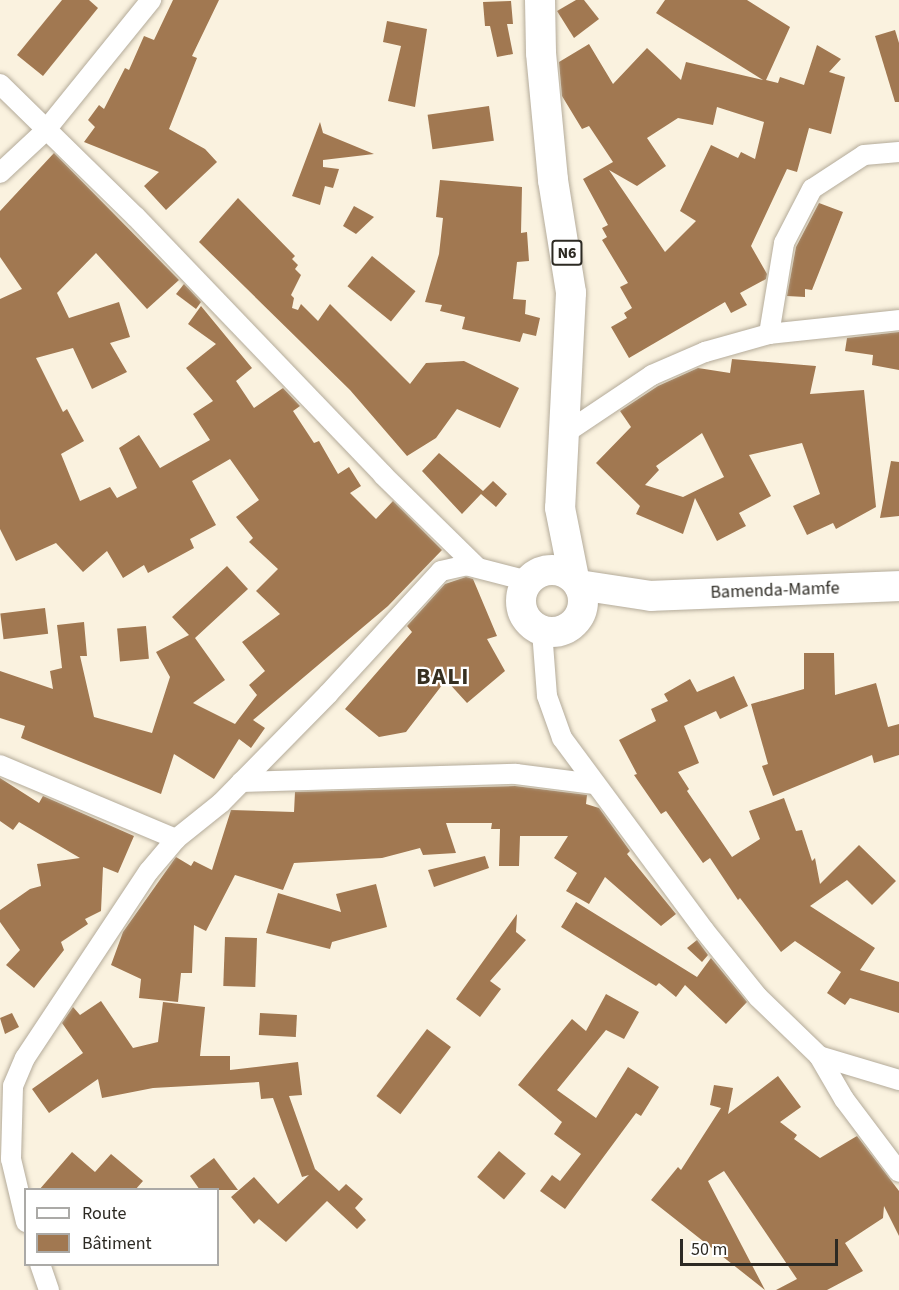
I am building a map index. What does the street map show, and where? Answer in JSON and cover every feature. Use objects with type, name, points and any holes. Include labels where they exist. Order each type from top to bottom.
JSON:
[{"type":"highway","name":"N6","points":[[540,0],[541,53],[554,180],[571,294],[560,508],[576,582],[584,596],[578,620]]},
{"type":"highway","name":"N6","points":[[542,631],[524,615],[521,598],[532,578],[560,508]]},
{"type":"highway","name":"Bamenda-Mamfe","points":[[532,578],[549,570],[576,582],[651,596],[899,586]]},
{"type":"highway","name":"Bamenda-Mamfe","points":[[542,631],[568,629],[578,620],[651,596]]},
{"type":"street","points":[[0,173],[45,131],[152,0]]},
{"type":"street","points":[[0,84],[45,131],[136,217],[383,475],[477,567]]},
{"type":"street","points":[[769,334],[784,243],[812,189],[864,155],[899,152]]},
{"type":"street","points":[[564,434],[679,362],[769,334],[899,320]]},
{"type":"street","points":[[24,1213],[11,1158],[13,1086],[24,1058],[121,911],[176,839],[241,782],[441,571],[455,565],[532,578]]},
{"type":"street","points":[[542,631],[547,696],[553,718],[594,784],[758,997],[819,1056],[844,1099],[899,1172]]},
{"type":"street","points":[[0,765],[176,839]]},
{"type":"street","points":[[241,782],[516,774],[594,784]]},
{"type":"street","points":[[819,1056],[899,1080]]},
{"type":"street","points":[[41,1266],[49,1290]]},
{"type":"building","points":[[62,0],[89,0],[98,8],[43,76],[17,55]]},
{"type":"building","points":[[173,0],[219,0],[192,56],[197,58],[169,129],[205,149],[217,162],[166,210],[144,186],[159,172],[84,142],[95,127],[88,120],[99,105],[104,109],[125,68],[129,70],[144,36],[154,40]]},
{"type":"building","points":[[576,0],[584,0],[599,19],[574,38],[557,11]]},
{"type":"building","points":[[665,0],[747,0],[790,27],[766,80],[778,83],[780,77],[804,85],[817,45],[841,59],[829,72],[845,77],[831,134],[809,128],[797,172],[787,169],[751,246],[767,274],[766,279],[740,293],[747,305],[731,313],[725,302],[629,358],[611,327],[627,318],[624,313],[632,308],[620,287],[628,283],[602,240],[607,237],[602,228],[608,225],[583,179],[613,162],[589,126],[582,129],[562,96],[559,62],[589,44],[613,84],[647,48],[681,80],[686,62],[763,80],[656,13]],"holes":[[[717,107],[764,122],[755,159],[741,152],[738,158],[711,145],[680,211],[696,221],[665,252],[609,170],[637,186],[666,166],[647,138],[678,118],[713,125]]]},
{"type":"building","points":[[511,1],[513,24],[507,24],[513,54],[497,57],[490,26],[485,26],[483,2]]},
{"type":"building","points":[[387,21],[427,29],[415,107],[388,101],[401,46],[383,42]]},
{"type":"building","points":[[895,30],[899,43],[899,102],[895,102],[875,36]]},
{"type":"building","points":[[489,106],[494,141],[432,149],[428,115]]},
{"type":"building","points":[[320,122],[323,133],[374,154],[323,160],[323,167],[339,169],[333,188],[325,186],[320,205],[292,196]]},
{"type":"building","points":[[54,153],[179,280],[147,309],[96,253],[57,293],[69,318],[119,302],[130,337],[110,343],[127,372],[92,389],[73,348],[36,358],[63,412],[67,409],[84,441],[61,454],[80,501],[110,487],[117,498],[137,488],[119,448],[139,435],[160,468],[210,440],[193,414],[213,401],[186,368],[216,344],[188,324],[201,306],[252,368],[236,381],[254,408],[283,388],[300,406],[293,411],[314,443],[319,441],[338,474],[349,467],[361,486],[350,493],[376,519],[393,501],[442,550],[388,606],[253,720],[265,728],[251,748],[239,739],[214,779],[174,754],[161,794],[21,738],[25,726],[0,718],[0,671],[53,689],[50,671],[62,668],[57,625],[84,622],[87,656],[80,656],[94,717],[152,733],[170,677],[156,652],[189,635],[172,617],[227,566],[248,589],[195,638],[225,680],[193,703],[235,724],[257,695],[249,685],[265,671],[242,642],[280,614],[256,591],[278,569],[249,542],[253,538],[236,517],[259,500],[230,459],[192,481],[216,525],[190,539],[194,548],[148,573],[144,565],[123,578],[107,551],[83,572],[56,543],[16,561],[0,529],[0,299],[22,289],[0,257],[0,211]]},
{"type":"building","points":[[440,180],[522,187],[521,233],[527,232],[529,261],[517,262],[513,299],[526,300],[525,314],[540,318],[536,336],[523,333],[520,342],[462,329],[465,317],[440,311],[442,305],[425,302],[439,254],[443,218],[436,217]]},
{"type":"building","points":[[238,198],[295,256],[292,259],[298,265],[295,269],[301,275],[291,295],[294,298],[292,308],[298,310],[301,304],[318,321],[330,304],[410,384],[426,363],[464,361],[519,388],[500,428],[457,409],[436,438],[407,456],[350,390],[199,242]]},
{"type":"building","points":[[819,203],[843,212],[812,290],[805,289],[805,297],[787,296],[796,247]]},
{"type":"building","points":[[354,206],[374,217],[356,234],[343,226]]},
{"type":"building","points":[[372,256],[416,291],[391,322],[347,286]]},
{"type":"building","points":[[184,284],[201,302],[196,309],[176,294]]},
{"type":"building","points":[[899,332],[899,370],[872,365],[873,355],[845,351],[847,338]]},
{"type":"building","points":[[732,359],[816,366],[810,394],[864,390],[876,507],[836,529],[833,523],[807,535],[793,506],[820,494],[802,443],[749,455],[771,496],[739,513],[746,526],[717,541],[695,498],[683,534],[636,514],[640,506],[596,463],[631,427],[620,411],[658,386],[698,368],[730,373]],"holes":[[[702,433],[724,477],[683,497],[645,485],[659,470],[656,466]]]},
{"type":"building","points":[[439,453],[483,491],[493,481],[507,494],[496,507],[481,494],[462,514],[422,471]]},
{"type":"building","points":[[891,461],[899,462],[899,516],[880,518]]},
{"type":"building","points":[[466,577],[473,579],[497,636],[487,639],[505,671],[467,703],[446,680],[406,732],[379,737],[345,709],[412,632],[407,626],[445,584]]},
{"type":"building","points":[[45,608],[48,634],[4,639],[0,613]]},
{"type":"building","points":[[146,626],[149,659],[120,661],[117,629]]},
{"type":"building","points":[[804,653],[834,653],[835,695],[876,683],[888,727],[899,724],[899,755],[874,763],[872,755],[773,796],[762,766],[768,764],[751,704],[804,689]]},
{"type":"building","points":[[734,676],[748,706],[720,719],[716,711],[684,726],[699,763],[678,772],[689,789],[687,791],[732,857],[760,839],[749,811],[784,798],[796,831],[802,830],[812,861],[815,858],[820,884],[859,845],[896,881],[872,905],[847,880],[810,906],[875,948],[860,970],[899,982],[899,1013],[850,998],[845,1005],[827,993],[841,972],[795,941],[781,952],[740,898],[738,900],[710,858],[703,863],[666,811],[661,814],[634,775],[637,774],[619,740],[656,721],[651,709],[668,701],[664,694],[690,679],[697,692]]},
{"type":"building","points":[[0,778],[39,803],[43,796],[134,836],[118,873],[103,867],[101,911],[85,919],[88,924],[61,942],[64,950],[34,988],[6,965],[20,950],[0,922],[0,910],[30,889],[41,886],[37,864],[80,858],[19,822],[13,830],[0,821]]},
{"type":"building","points":[[515,786],[587,795],[586,804],[599,808],[630,851],[627,854],[676,914],[661,926],[605,877],[589,904],[566,891],[577,873],[554,858],[568,836],[520,836],[519,866],[499,866],[500,829],[491,829],[492,823],[446,823],[456,853],[423,855],[420,848],[382,858],[294,863],[283,890],[235,875],[206,931],[194,925],[192,973],[181,973],[178,1002],[139,998],[141,979],[111,965],[123,932],[176,857],[191,866],[194,861],[212,870],[231,810],[294,812],[295,792]]},
{"type":"building","points":[[485,856],[489,868],[434,887],[428,870]]},
{"type":"building","points":[[376,884],[387,927],[332,942],[330,949],[266,933],[278,893],[341,912],[336,894]]},
{"type":"building","points":[[576,902],[697,977],[711,958],[747,1002],[726,1024],[685,985],[676,997],[659,983],[656,986],[561,927]]},
{"type":"building","points":[[517,914],[516,932],[526,940],[490,981],[501,989],[480,1017],[456,999]]},
{"type":"building","points":[[225,937],[257,938],[255,987],[223,986]]},
{"type":"building","points":[[697,940],[708,955],[702,962],[687,948]]},
{"type":"building","points":[[606,994],[639,1012],[624,1039],[606,1030],[557,1090],[596,1118],[628,1067],[659,1087],[641,1116],[636,1113],[565,1209],[540,1191],[552,1175],[560,1181],[581,1154],[554,1134],[562,1122],[518,1085],[572,1019],[586,1031]]},
{"type":"building","points":[[101,1001],[133,1048],[158,1042],[163,1002],[205,1007],[200,1056],[230,1056],[230,1070],[298,1062],[302,1095],[289,1096],[315,1169],[339,1191],[346,1184],[363,1199],[355,1208],[366,1220],[357,1229],[327,1201],[286,1242],[259,1219],[254,1224],[231,1197],[254,1177],[278,1204],[309,1175],[302,1177],[273,1098],[261,1099],[259,1082],[153,1088],[102,1098],[98,1079],[49,1113],[32,1089],[83,1053],[62,1023],[73,1007],[80,1015]]},
{"type":"building","points":[[12,1013],[19,1027],[5,1034],[0,1018]]},
{"type":"building","points":[[260,1013],[297,1015],[296,1037],[259,1035]]},
{"type":"building","points":[[427,1029],[451,1047],[400,1114],[376,1096]]},
{"type":"building","points":[[778,1076],[801,1107],[780,1122],[797,1135],[794,1139],[820,1158],[857,1136],[899,1191],[899,1236],[884,1206],[883,1218],[845,1243],[863,1271],[827,1290],[776,1290],[797,1279],[724,1171],[708,1181],[765,1290],[651,1200],[678,1167],[681,1170],[721,1108],[710,1105],[714,1085],[733,1088],[728,1114]]},
{"type":"building","points":[[499,1151],[526,1173],[504,1200],[477,1177]]},
{"type":"building","points":[[72,1152],[95,1172],[111,1154],[143,1181],[137,1188],[41,1188]]},
{"type":"building","points":[[214,1158],[238,1190],[199,1188],[190,1176]]},
{"type":"district","name":"BALI","points":[[443,677]]}]
